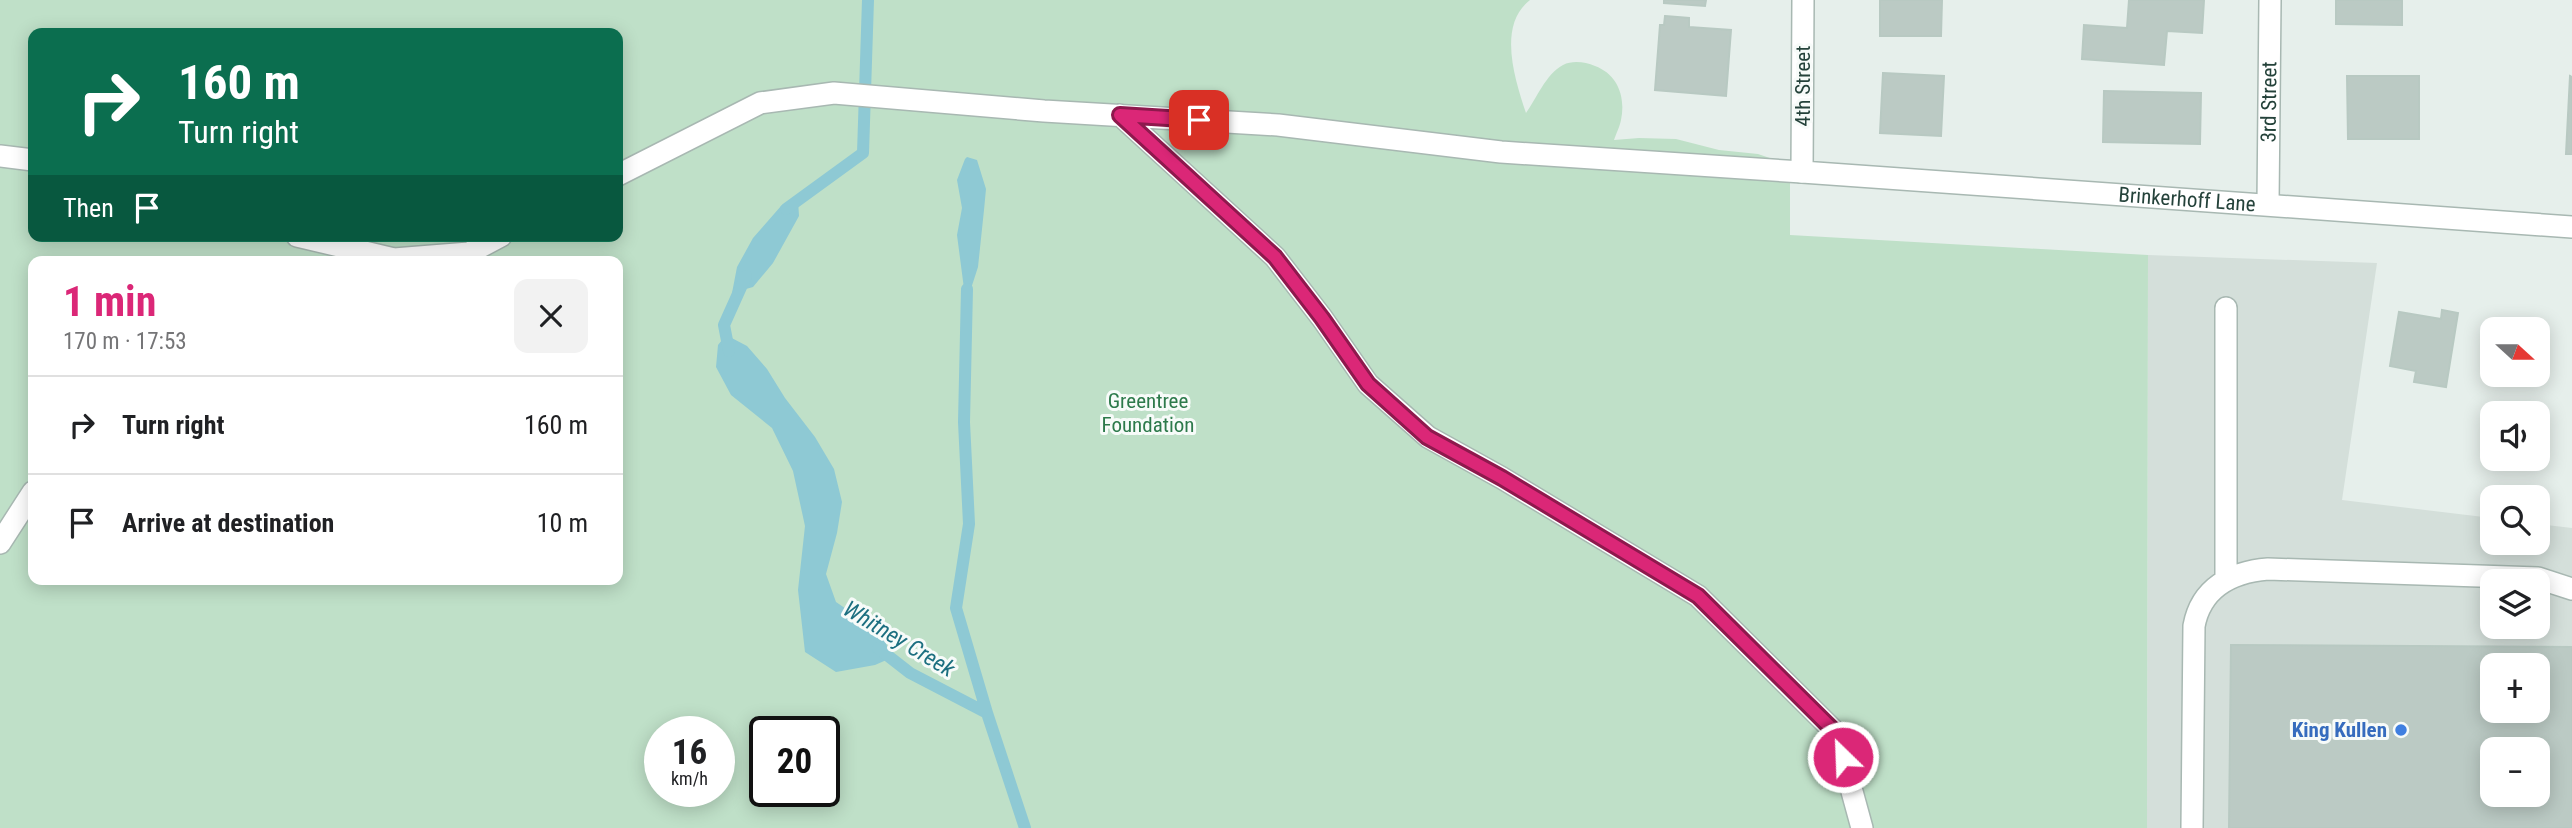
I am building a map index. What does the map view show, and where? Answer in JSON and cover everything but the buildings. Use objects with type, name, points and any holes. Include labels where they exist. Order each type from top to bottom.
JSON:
[{"type":"street","name":"4th Street","points":[[1802,172],[1803,0]]},
{"type":"street","name":"3rd Street","points":[[2268,204],[2270,0]]},
{"type":"street","name":"Brinkerhoff Lane","points":[[623,172],[760,103],[834,93],[1278,125],[1501,152],[2268,204],[2572,228]]},
{"type":"street","points":[[1120,115],[1275,257],[1368,384],[1427,437],[1502,478],[1698,596],[1836,733],[1862,828]]},
{"type":"street","points":[[0,156],[28,159]]},
{"type":"street","points":[[321,242],[376,256]]},
{"type":"street","points":[[435,256],[468,253],[489,242]]},
{"type":"street","points":[[2226,308],[2226,579]]},
{"type":"street","points":[[0,543],[28,500]]},
{"type":"street","points":[[2192,828],[2194,626],[2197,611],[2205,598],[2226,579],[2246,571],[2281,570],[2538,578],[2572,589]]},
{"type":"shaded area","points":[[2148,255],[2377,263],[2342,500],[2480,517],[2480,555],[2550,555],[2550,525],[2572,528],[2572,828],[2147,828]]},
{"type":"green space","name":"Greentree Foundation","points":[[0,0],[1530,0],[1520,11],[1511,38],[1517,85],[1526,113],[1557,69],[1571,62],[1595,66],[1609,74],[1621,94],[1621,120],[1614,140],[1676,139],[1719,150],[1758,154],[1790,165],[1790,235],[2148,255],[2147,828],[0,828]]},
{"type":"water","points":[[967,157],[977,160],[986,189],[978,267],[966,304],[957,235],[962,208],[957,180]]},
{"type":"water","points":[[798,200],[799,216],[773,263],[753,287],[732,293],[737,267],[753,238],[781,206]]},
{"type":"water","points":[[726,335],[747,346],[767,369],[834,469],[842,502],[826,574],[836,602],[883,634],[891,658],[875,665],[836,672],[805,652],[798,590],[805,526],[793,471],[772,428],[731,395],[716,367],[718,345]]},
{"type":"waterway","name":"Whitney Creek","points":[[786,209],[863,153],[868,0]]},
{"type":"waterway","name":"Whitney Creek","points":[[729,351],[724,325],[746,276]]},
{"type":"waterway","name":"Whitney Creek","points":[[967,289],[964,422],[969,524],[956,608],[987,713]]},
{"type":"waterway","name":"Whitney Creek","points":[[878,648],[910,673],[987,713],[1025,828]]},
{"type":"place","name":"King Kullen","points":[[2401,730]]},
{"type":"route","points":[[1199,120],[1120,115],[1275,257],[1368,384],[1427,437],[1502,478],[1698,596],[1836,733],[1843,757]]}]
